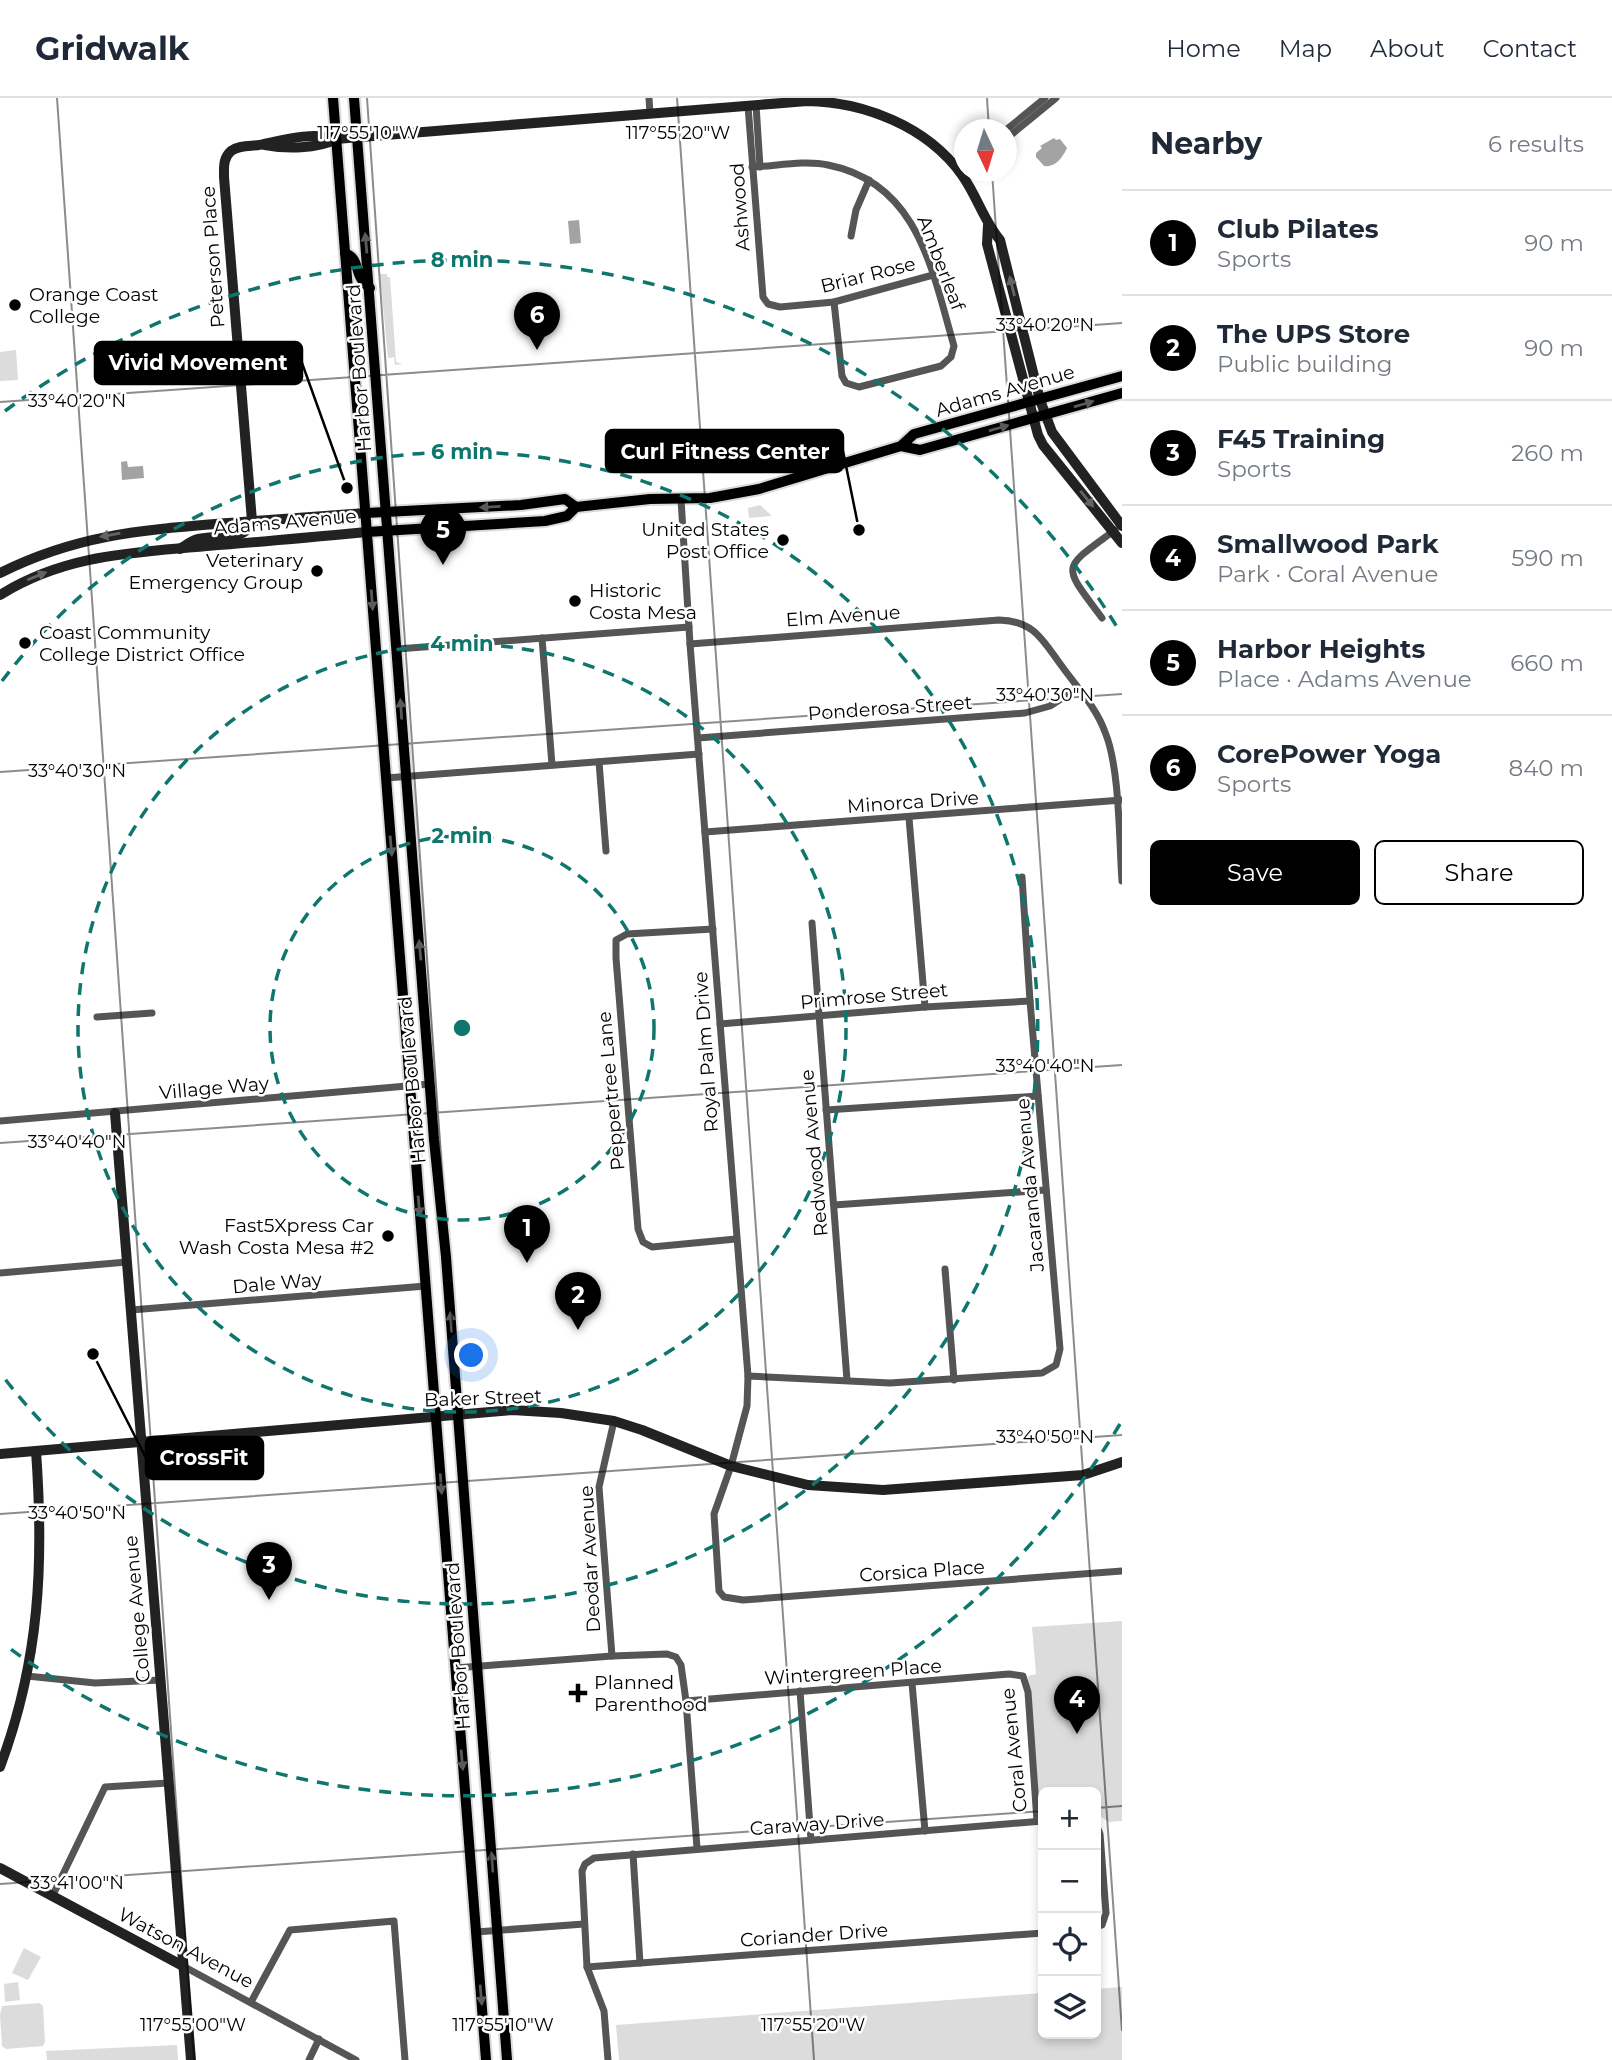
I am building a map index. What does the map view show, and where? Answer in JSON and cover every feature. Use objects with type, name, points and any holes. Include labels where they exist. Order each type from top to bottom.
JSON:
[{"type":"main road","name":"Harbor Boulevard","points":[[333,98],[486,2060]]},
{"type":"main road","name":"Harbor Boulevard","points":[[354,98],[506,2060]]},
{"type":"main road","points":[[345,253],[353,257],[360,280],[370,288]]},
{"type":"main road","name":"Adams Avenue","points":[[368,532],[545,521],[567,516],[576,507],[632,500],[710,498],[759,489],[901,446],[914,434],[1122,376]]},
{"type":"main road","name":"Adams Avenue","points":[[901,446],[920,450],[1122,393]]},
{"type":"main road","name":"Adams Avenue","points":[[366,513],[520,505],[565,499],[576,507]]},
{"type":"street","points":[[649,98],[650,114]]},
{"type":"street","points":[[1017,121],[1045,98]]},
{"type":"street","points":[[1017,130],[1056,98]]},
{"type":"street","name":"Peterson Place","points":[[252,521],[224,161],[236,148],[263,145],[279,148],[325,144],[336,139],[357,137],[826,102],[864,108],[894,120],[954,163]]},
{"type":"street","name":"Ashwood","points":[[752,106],[762,297],[768,304]]},
{"type":"street","name":"Amberleaf","points":[[756,167],[826,164],[869,180],[894,199],[911,220],[933,275],[954,346],[951,358],[941,366],[859,387],[845,383],[834,302]]},
{"type":"street","points":[[851,236],[856,210],[869,180]]},
{"type":"street","name":"Peterson Place","points":[[968,182],[988,225],[1000,240],[1045,415],[1059,443],[1119,528]]},
{"type":"street","points":[[988,225],[987,244],[1032,418],[1043,445],[1119,528],[1122,543]]},
{"type":"street","name":"Briar Rose","points":[[768,304],[780,307],[834,302],[933,275]]},
{"type":"street","name":"Royal Palm Drive","points":[[681,499],[748,1376],[747,1406],[731,1466],[714,1514],[717,1583],[724,1597]]},
{"type":"street","name":"Adams Avenue","points":[[0,573],[30,558],[106,535],[366,513]]},
{"type":"street","points":[[178,527],[180,549],[197,539],[244,532],[252,521]]},
{"type":"street","points":[[1102,618],[1074,581],[1072,568],[1076,558],[1119,528]]},
{"type":"street","name":"Adams Avenue","points":[[0,595],[30,578],[93,557],[368,532]]},
{"type":"street","points":[[56,550],[62,566]]},
{"type":"street","name":"Elm Avenue","points":[[690,644],[999,620],[1018,622],[1034,631],[1078,688]]},
{"type":"street","points":[[397,649],[689,627]]},
{"type":"street","points":[[542,638],[552,765]]},
{"type":"street","points":[[1078,688],[1105,731],[1112,756],[1119,800],[1122,881]]},
{"type":"street","name":"Ponderosa Street","points":[[698,738],[1025,713],[1049,706],[1078,688]]},
{"type":"street","points":[[386,778],[699,754]]},
{"type":"street","points":[[599,762],[606,851]]},
{"type":"street","name":"Minorca Drive","points":[[705,832],[1119,800]]},
{"type":"street","points":[[909,818],[925,1007]]},
{"type":"street","name":"Jacaranda Avenue","points":[[954,1380],[1042,1373],[1056,1365],[1060,1349],[1022,877]]},
{"type":"street","name":"Redwood Avenue","points":[[812,923],[847,1380]]},
{"type":"street","name":"Peppertree Lane","points":[[713,929],[627,934],[616,940],[616,958],[638,1229],[643,1242],[652,1247],[736,1240]]},
{"type":"street","name":"Primrose Street","points":[[720,1024],[1030,1001]]},
{"type":"street","points":[[97,1017],[152,1013]]},
{"type":"street","name":"Village Way","points":[[0,1121],[430,1084]]},
{"type":"street","points":[[826,1110],[1038,1096]]},
{"type":"street","name":"College Avenue","points":[[115,1113],[191,2060]]},
{"type":"street","points":[[834,1205],[1046,1190]]},
{"type":"street","points":[[0,1273],[127,1262]]},
{"type":"street","points":[[748,1376],[890,1383],[954,1380],[945,1269]]},
{"type":"street","name":"Dale Way","points":[[131,1310],[425,1286]]},
{"type":"street","name":"Baker Street","points":[[0,1454],[512,1410],[561,1413],[614,1421],[731,1466],[808,1485],[883,1490],[1083,1475],[1122,1462]]},
{"type":"street","name":"Deodar Avenue","points":[[612,1656],[599,1487],[614,1421]]},
{"type":"street","points":[[0,1767],[27,1676],[39,1602],[40,1509],[36,1451]]},
{"type":"street","name":"Corsica Place","points":[[724,1597],[743,1600],[1122,1571]]},
{"type":"street","points":[[454,1668],[612,1656],[667,1654],[676,1657],[681,1665],[686,1701],[697,1848]]},
{"type":"street","name":"Wintergreen Place","points":[[686,1701],[1009,1674],[1023,1676]]},
{"type":"street","points":[[27,1676],[94,1683],[161,1680]]},
{"type":"street","name":"Coral Avenue","points":[[1023,1676],[1028,1692],[1038,1800]]},
{"type":"street","points":[[912,1684],[925,1831]]},
{"type":"street","points":[[800,1691],[811,1840]]},
{"type":"street","points":[[52,1897],[105,1787],[168,1783]]},
{"type":"street","name":"Caraway Drive","points":[[584,1924],[582,1871],[585,1864],[594,1858],[1038,1821]]},
{"type":"street","points":[[1101,1847],[1106,1913],[1101,1922]]},
{"type":"street","points":[[633,1854],[640,1964]]},
{"type":"street","name":"Watson Avenue","points":[[0,1868],[356,2060]]},
{"type":"street","points":[[251,2003],[290,1930],[394,1921],[405,2060]]},
{"type":"street","points":[[476,1932],[584,1924],[587,1967],[604,2011],[608,2060]]},
{"type":"street","name":"Coriander Drive","points":[[587,1967],[1038,1933]]},
{"type":"street","points":[[309,2060],[319,2039]]},
{"type":"shaded area","points":[[1054,138],[1060,139],[1067,148],[1055,164],[1044,166],[1036,153],[1042,148],[1040,146]]},
{"type":"shaded area","points":[[579,220],[581,243],[570,244],[568,221]]},
{"type":"shaded area","points":[[380,274],[390,277],[396,362],[402,364],[395,365],[394,357],[388,358]]},
{"type":"shaded area","points":[[16,350],[18,380],[0,381],[0,352]]},
{"type":"shaded area","points":[[127,461],[128,467],[143,466],[144,478],[122,480],[121,462]]},
{"type":"shaded area","points":[[760,505],[772,516],[749,518],[748,508]]},
{"type":"shaded area","points":[[1122,1621],[1122,1821],[1108,1822],[1101,1817],[1101,1787],[1038,1787],[1038,1794],[1028,1676],[1036,1674],[1032,1627]]},
{"type":"shaded area","points":[[24,1948],[41,1957],[28,1980],[12,1973]]},
{"type":"shaded area","points":[[18,1982],[20,2000],[5,2002],[4,1984]]},
{"type":"shaded area","points":[[1122,1987],[1122,2060],[619,2060],[616,2025],[1038,1993],[1038,2039],[1101,2039],[1101,1989]]},
{"type":"shaded area","points":[[39,2003],[43,2006],[43,2046],[6,2049],[2,2046],[2,2006]]},
{"type":"shaded area","points":[[177,2045],[178,2060],[47,2060],[46,2051]]},
{"type":"place","name":"Orange Coast College","points":[[15,305]]},
{"type":"place","name":"CorePower Yoga","points":[[537,350]]},
{"type":"place","name":"Vivid Movement","points":[[347,488]]},
{"type":"place","name":"Curl Fitness Center","points":[[859,530]]},
{"type":"place","name":"United States Post Office","points":[[783,540]]},
{"type":"place","name":"Harbor Heights","points":[[443,565]]},
{"type":"place","name":"Veterinary Emergency Group","points":[[317,571]]},
{"type":"place","name":"Historic Costa Mesa","points":[[575,601]]},
{"type":"place","name":"Coast Community College District Office","points":[[25,643]]},
{"type":"place","name":"Fast5Xpress Car Wash Costa Mesa #2","points":[[388,1236]]},
{"type":"place","name":"Club Pilates","points":[[527,1263]]},
{"type":"place","name":"The UPS Store","points":[[578,1330]]},
{"type":"place","name":"CrossFit","points":[[93,1354]]},
{"type":"place","name":"F45 Training","points":[[269,1600]]},
{"type":"place","name":"Planned Parenthood","points":[[578,1693]]},
{"type":"place","name":"Smallwood Park","points":[[1077,1734]]}]
